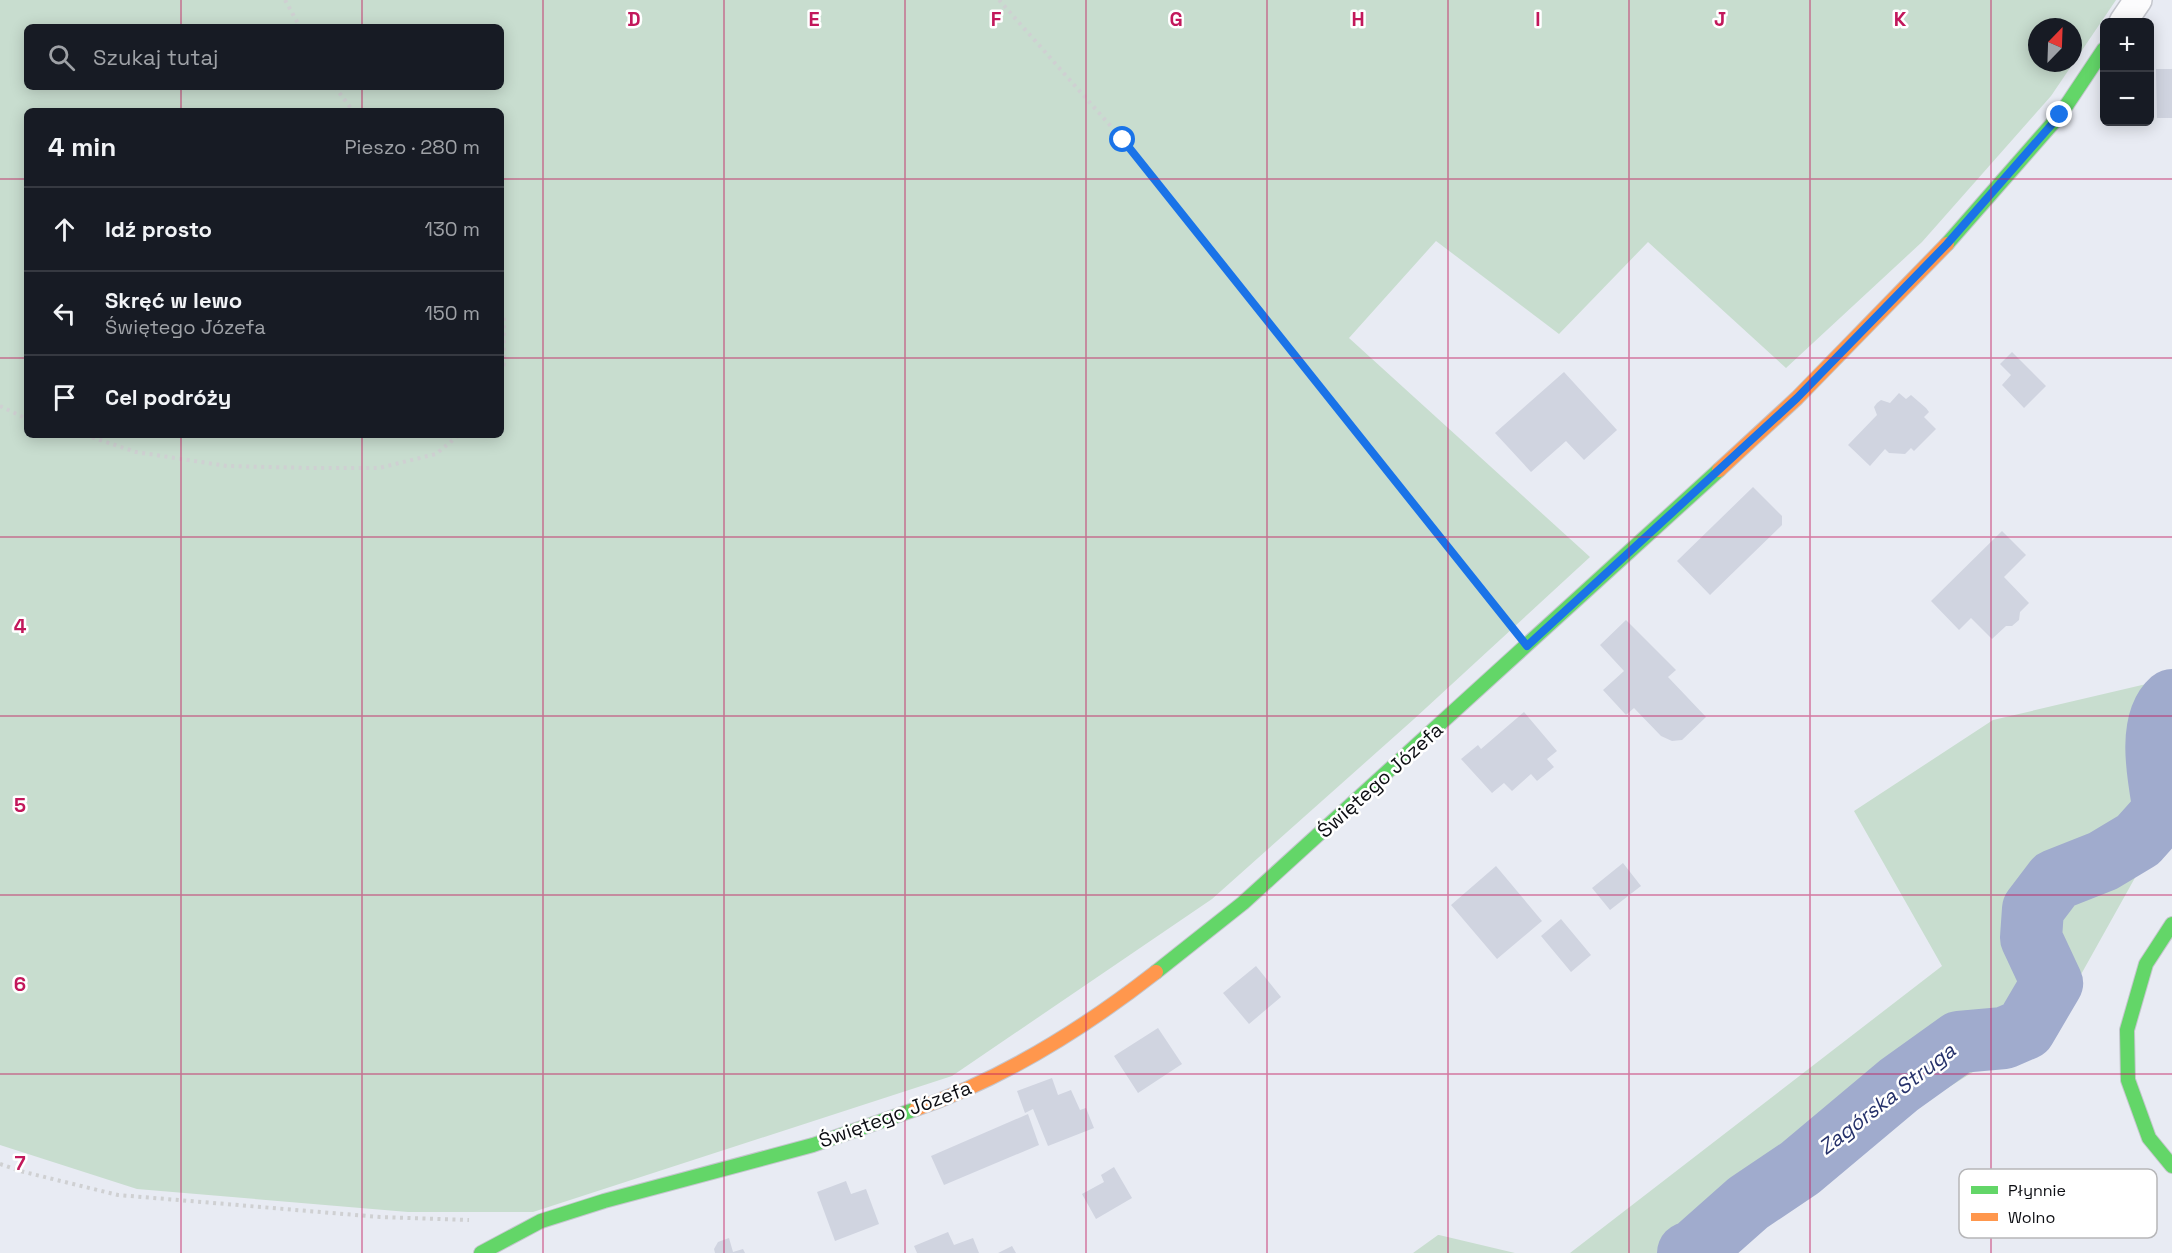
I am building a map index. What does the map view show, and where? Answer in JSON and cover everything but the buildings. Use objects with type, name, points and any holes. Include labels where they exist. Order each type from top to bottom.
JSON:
[{"type":"street","points":[[2126,18],[2138,0]]},
{"type":"street","name":"Świętego Józefa","points":[[481,1253],[541,1221],[604,1201],[813,1145],[952,1096],[1029,1058],[1121,999],[1243,903],[1797,398],[1939,253],[2060,115],[2100,55]]},
{"type":"street","points":[[2172,924],[2146,964],[2127,1030],[2128,1080],[2149,1138],[2172,1166]]},
{"type":"path","points":[[285,0],[298,24]]},
{"type":"path","points":[[999,0],[1123,140],[1527,646]]},
{"type":"path","points":[[338,90],[351,108]]},
{"type":"path","points":[[504,317],[504,365]]},
{"type":"path","points":[[0,406],[24,417]]},
{"type":"path","points":[[94,438],[136,452],[216,464],[311,468],[379,468],[436,454],[455,438]]},
{"type":"path","points":[[0,1164],[118,1195],[380,1217],[474,1220]]},
{"type":"green space","points":[[0,0],[2116,0],[2104,18],[2100,18],[2100,24],[2082,50],[2082,18],[2028,18],[2028,72],[2067,72],[2051,96],[1922,242],[1786,368],[1648,242],[1559,334],[1436,241],[1349,338],[1590,557],[1414,719],[1212,899],[952,1076],[533,1212],[408,1212],[137,1189],[0,1145]]},
{"type":"green space","points":[[2172,678],[2172,821],[2165,824],[2055,1021],[1683,1253],[1570,1253],[1942,966],[1854,811],[1993,720]]},
{"type":"green space","points":[[1439,1235],[1515,1253],[1413,1253]]},
{"type":"waterway","name":"Zagórska Struga","points":[[1688,1253],[1695,1250],[1748,1203],[1800,1168],[1899,1085],[1959,1042],[2004,1038],[2025,1029],[2052,983],[2031,938],[2033,909],[2055,880],[2103,861],[2138,840],[2164,811],[2157,768],[2157,737],[2164,710],[2172,700]]},
{"type":"traffic: fast","points":[[1947,244],[2060,115],[2100,55]]},
{"type":"traffic: fast","points":[[1156,972],[1243,903],[1719,470]]},
{"type":"traffic: fast","points":[[2172,924],[2146,964],[2127,1030],[2128,1080],[2149,1138],[2172,1166]]},
{"type":"traffic: fast","points":[[481,1253],[541,1221],[604,1201],[813,1145],[916,1109]]},
{"type":"traffic: slow","points":[[1719,470],[1797,398],[1947,244]]},
{"type":"traffic: slow","points":[[916,1109],[980,1083],[1041,1051],[1100,1013],[1156,972]]},
{"type":"route","points":[[1123,140],[1527,646],[1797,398],[1947,244],[2060,115]]}]
